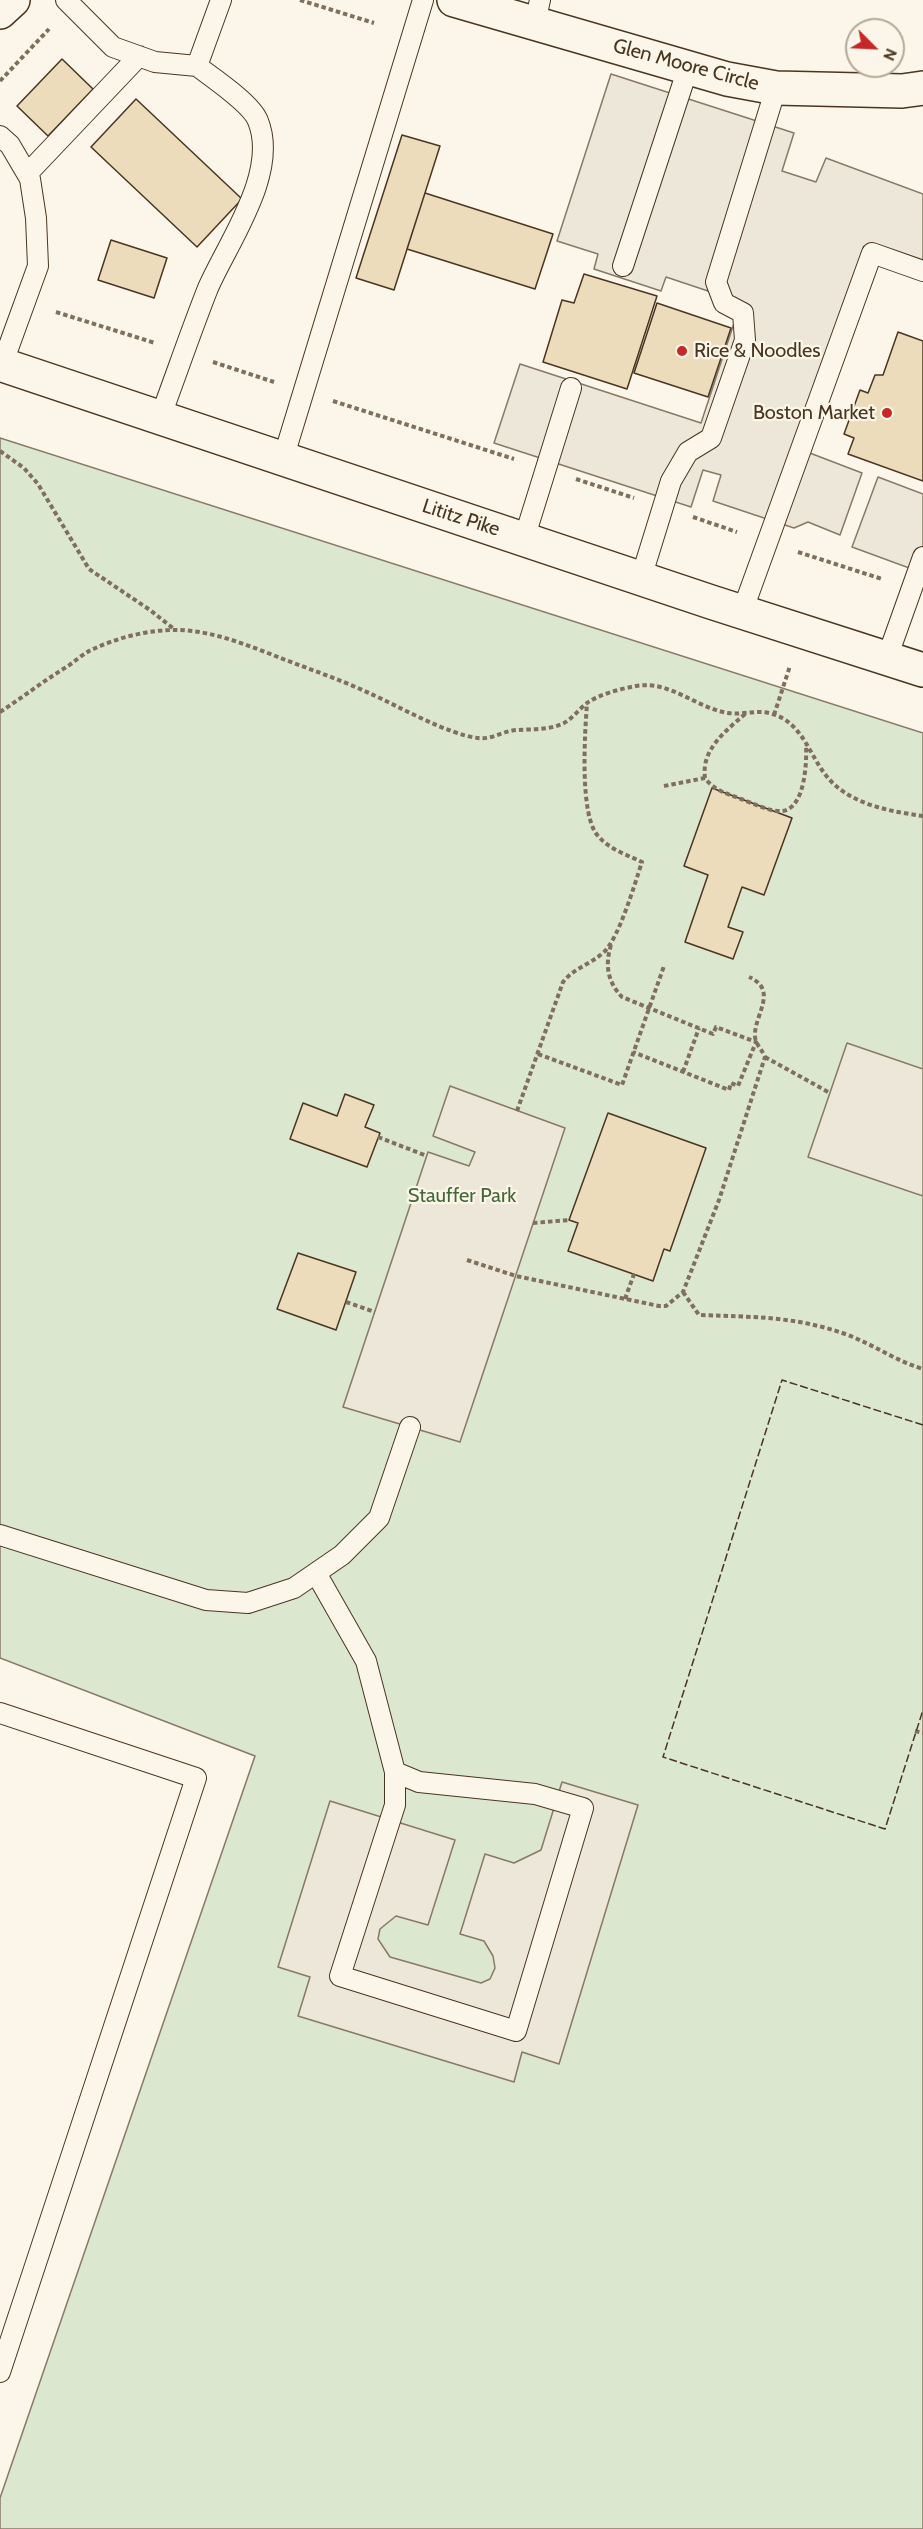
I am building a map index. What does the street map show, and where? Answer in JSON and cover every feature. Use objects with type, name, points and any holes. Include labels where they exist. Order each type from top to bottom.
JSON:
[{"type":"main road","points":[[0,12],[13,0]]},
{"type":"main road","name":"Glen Moore Circle","points":[[454,0],[538,12],[688,68],[727,79],[776,88],[902,91],[923,88]]},
{"type":"main road","name":"Lititz Pike","points":[[1,364],[742,612],[923,670]]},
{"type":"lane","points":[[197,66],[220,0]]},
{"type":"lane","points":[[283,459],[423,0]]},
{"type":"lane","points":[[68,3],[113,47],[155,62],[197,66],[233,93],[258,120],[264,158],[246,214],[209,287],[160,418]]},
{"type":"lane","points":[[27,174],[139,56]]},
{"type":"lane","points":[[623,266],[688,68]]},
{"type":"lane","points":[[641,578],[671,481],[688,452],[711,438],[745,340],[743,313],[724,303],[716,282],[776,88]]},
{"type":"lane","points":[[0,136],[10,145],[30,179],[36,218],[38,266],[1,364]]},
{"type":"lane","points":[[742,612],[872,253],[923,271]]},
{"type":"lane","points":[[524,539],[571,388]]},
{"type":"lane","points":[[887,658],[923,557]]},
{"type":"lane","points":[[0,1535],[206,1600],[248,1603],[294,1588],[342,1555],[379,1518],[410,1427]]},
{"type":"lane","points":[[316,1573],[366,1661],[395,1772],[395,1805],[340,1976],[516,2031],[582,1808],[535,1794],[419,1782],[395,1772]]},
{"type":"lane","points":[[0,1713],[196,1778],[0,2372]]},
{"type":"path","points":[[300,0],[374,23]]},
{"type":"path","points":[[0,81],[68,3]]},
{"type":"path","points":[[25,302],[911,588]]},
{"type":"path","points":[[0,451],[24,468],[38,484],[89,569],[150,610],[174,630]]},
{"type":"path","points":[[0,712],[87,652],[149,632],[174,630],[214,636],[322,672],[467,736],[491,738],[517,729],[527,730],[564,723],[587,703],[618,690],[638,686],[654,686],[677,692],[719,711],[735,714],[750,713]]},
{"type":"path","points":[[774,715],[802,631]]},
{"type":"path","points":[[587,703],[585,777],[593,827],[597,835],[608,844],[642,862],[606,967],[613,984],[622,997],[713,1034],[716,1027],[756,1042]]},
{"type":"path","points":[[806,744],[807,770],[804,782],[794,804],[786,810],[779,812],[727,793],[713,787],[705,778],[705,760],[713,745],[744,714],[757,711],[790,722],[801,733],[824,774],[854,798],[897,812],[923,816]]},
{"type":"path","points":[[664,786],[705,778]]},
{"type":"path","points":[[517,1111],[563,982],[571,972],[605,951],[614,939]]},
{"type":"path","points":[[538,1054],[622,1085],[664,966]]},
{"type":"path","points":[[749,977],[756,980],[764,990],[764,1002],[754,1034],[765,1057],[830,1093]]},
{"type":"path","points":[[683,1072],[699,1028]]},
{"type":"path","points":[[633,1052],[729,1090],[731,1083],[738,1086],[756,1042]]},
{"type":"path","points":[[467,1260],[516,1276],[666,1306],[683,1292],[720,1200],[765,1057]]},
{"type":"path","points":[[378,1137],[427,1156]]},
{"type":"path","points":[[533,1223],[569,1220]]},
{"type":"path","points":[[625,1299],[634,1274]]},
{"type":"path","points":[[683,1292],[699,1315],[760,1316],[804,1322],[849,1336],[900,1363],[923,1369]]},
{"type":"path","points":[[346,1302],[375,1312]]},
{"type":"path","points":[[915,1731],[923,1733]]},
{"type":"green space","name":"Stauffer Park","points":[[0,438],[923,733],[923,2529],[0,2529],[0,2498],[255,1756],[0,1658]]},
{"type":"shaded area","points":[[611,74],[794,133],[782,171],[816,182],[826,158],[923,194],[923,272],[869,250],[802,450],[862,473],[840,535],[808,522],[794,528],[713,501],[721,475],[703,470],[691,507],[494,443],[520,364],[701,423],[741,302],[666,277],[661,291],[594,269],[598,254],[557,241]]},
{"type":"shaded area","points":[[878,477],[923,494],[923,573],[852,547]]},
{"type":"shaded area","points":[[847,1043],[923,1069],[923,1196],[808,1157]]},
{"type":"shaded area","points":[[450,1086],[565,1128],[460,1442],[343,1407],[428,1152],[469,1166],[475,1152],[433,1136]]},
{"type":"shaded area","points":[[562,1782],[638,1805],[559,2064],[522,2052],[514,2082],[298,2016],[310,1977],[278,1967],[330,1801],[455,1840],[428,1925],[396,1916],[380,1929],[378,1939],[390,1957],[481,1983],[490,1979],[495,1968],[493,1956],[484,1941],[460,1934],[485,1854],[514,1863],[541,1850]]},
{"type":"building","points":[[62,59],[93,89],[48,136],[17,106]]},
{"type":"building","points":[[136,99],[242,199],[197,247],[91,147]]},
{"type":"building","points":[[402,135],[440,146],[394,290],[356,278]]},
{"type":"building","points":[[425,193],[553,234],[535,289],[407,249]]},
{"type":"building","points":[[111,240],[167,258],[154,298],[98,280]]},
{"type":"building","points":[[584,274],[657,296],[627,389],[543,362],[562,300],[574,303]]},
{"type":"building","name":"Rice & Noodles","points":[[657,303],[731,328],[708,397],[634,373]]},
{"type":"building","name":"Boston Market","points":[[898,332],[923,341],[923,481],[848,454],[854,438],[844,434],[860,390],[868,393],[875,375],[883,375]]},
{"type":"building","points":[[712,788],[792,818],[764,895],[742,887],[728,927],[743,932],[733,959],[685,942],[708,875],[684,866]]},
{"type":"building","points":[[345,1094],[374,1105],[365,1127],[380,1133],[367,1167],[290,1139],[303,1103],[337,1116]]},
{"type":"building","points":[[608,1113],[706,1148],[670,1251],[664,1249],[653,1281],[568,1251],[578,1223],[569,1220]]},
{"type":"building","points":[[298,1253],[356,1272],[336,1330],[277,1309]]},
{"type":"fence","points":[[923,1425],[782,1380],[663,1757],[885,1829],[923,1710]]},
{"type":"place","name":"Rice & Noodles","points":[[682,351]]},
{"type":"place","name":"Boston Market","points":[[887,413]]}]
